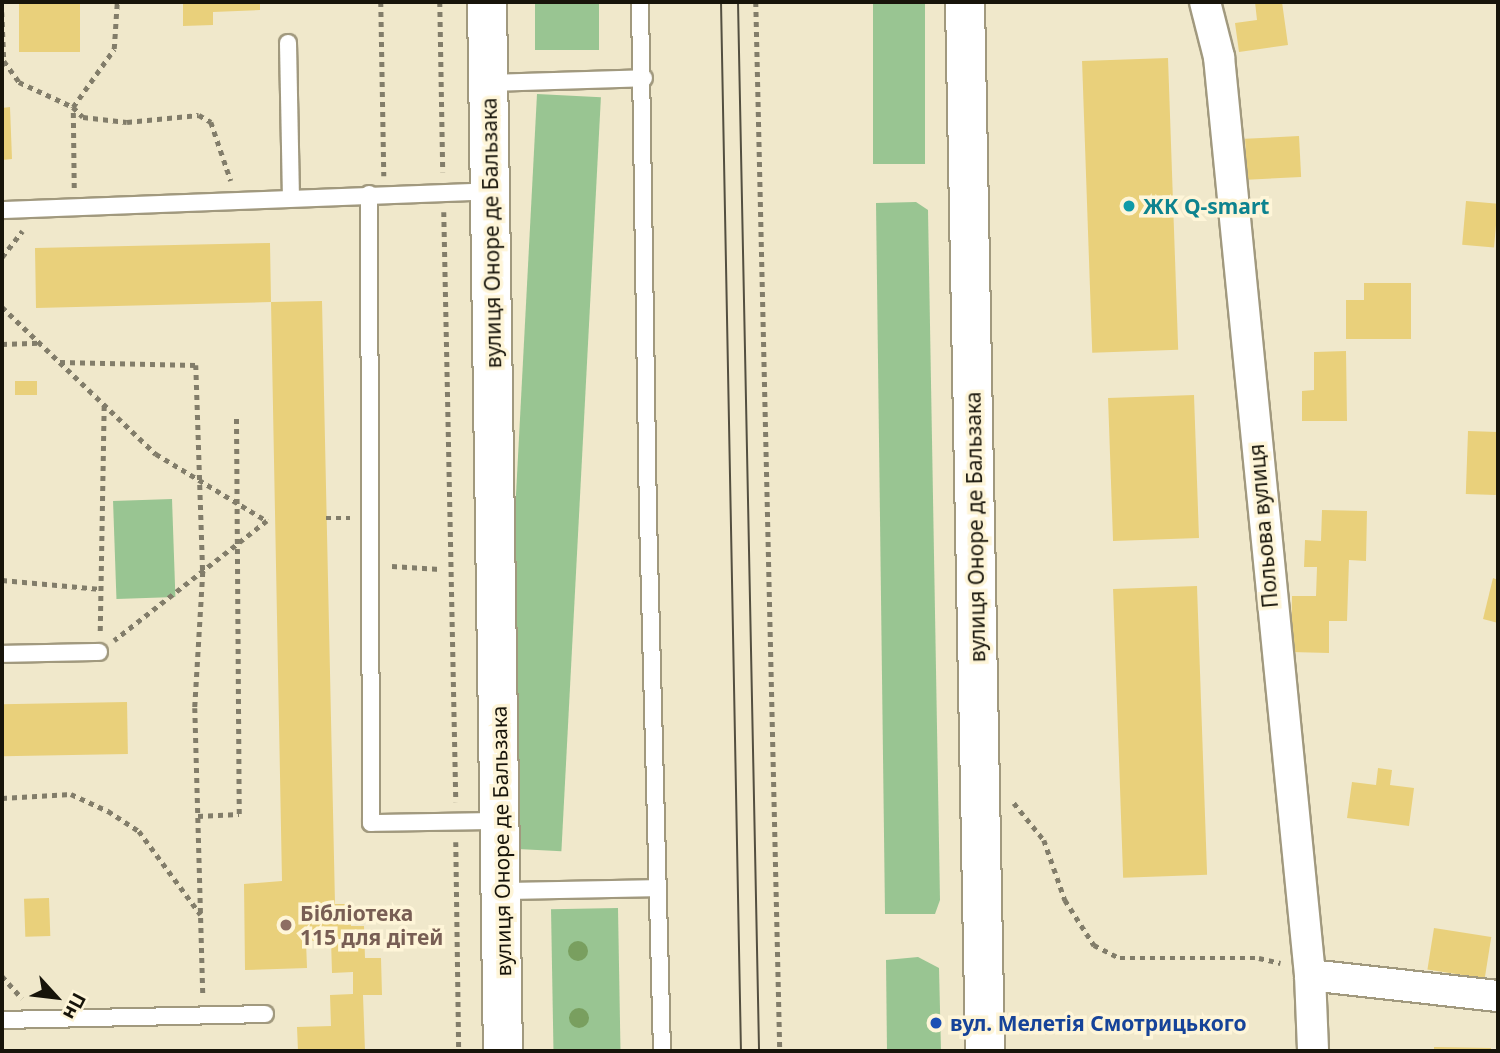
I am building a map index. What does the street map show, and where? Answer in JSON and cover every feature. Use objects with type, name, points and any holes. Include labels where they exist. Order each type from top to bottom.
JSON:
[{"type":"street","name":"вулиця Оноре де Бальзака","points":[[487,2],[503,1051]]},
{"type":"street","name":"вулиця Оноре де Бальзака","points":[[965,2],[985,1051]]},
{"type":"street","name":"Польова вулиця","points":[[1205,2],[1219,57],[1310,975],[1313,1051]]},
{"type":"street","points":[[1310,975],[1498,996]]},
{"type":"lane","points":[[640,2],[644,78],[656,888],[662,1051]]},
{"type":"lane","points":[[288,43],[291,195]]},
{"type":"lane","points":[[489,83],[644,78]]},
{"type":"lane","points":[[2,209],[291,195],[490,191]]},
{"type":"lane","points":[[377,193],[370,565],[371,822],[500,821]]},
{"type":"lane","points":[[2,654],[99,652]]},
{"type":"lane","points":[[502,891],[656,888]]},
{"type":"lane","points":[[2,1020],[265,1014]]},
{"type":"path","points":[[74,206],[73,107],[114,49],[117,2]]},
{"type":"path","points":[[377,193],[382,2]]},
{"type":"path","points":[[440,2],[459,1051]]},
{"type":"path","points":[[756,2],[780,1051]]},
{"type":"path","points":[[2,12],[4,61],[19,82],[73,107],[83,117],[127,122],[199,115],[211,122],[237,198]]},
{"type":"path","points":[[2,307],[156,454],[267,521],[99,652]]},
{"type":"path","points":[[2,344],[40,343]]},
{"type":"path","points":[[60,362],[196,365],[203,572],[195,708],[204,1015]]},
{"type":"path","points":[[99,652],[104,404]]},
{"type":"path","points":[[198,816],[239,814],[236,418]]},
{"type":"path","points":[[370,565],[440,569]]},
{"type":"path","points":[[2,580],[100,589]]},
{"type":"path","points":[[979,773],[1008,797],[1044,840],[1065,900],[1094,945],[1119,958],[1152,961],[1258,958],[1310,975]]},
{"type":"path","points":[[2,798],[71,794],[107,811],[139,831],[201,915]]},
{"type":"green space","points":[[535,2],[599,2],[599,50],[535,50]]},
{"type":"green space","points":[[873,2],[925,2],[925,164],[873,164]]},
{"type":"green space","points":[[537,94],[601,97],[561,851],[497,848]]},
{"type":"green space","points":[[916,202],[928,210],[940,900],[935,914],[885,914],[876,203]]},
{"type":"green space","points":[[172,499],[175,597],[116,599],[113,501]]},
{"type":"green space","points":[[618,908],[620,1051],[553,1051],[551,909]]},
{"type":"green space","points":[[918,957],[939,968],[941,1051],[887,1051],[886,960]]},
{"type":"building","points":[[19,2],[80,2],[80,52],[19,52]]},
{"type":"building","points":[[183,2],[260,2],[260,10],[213,12],[213,25],[183,26]]},
{"type":"building","points":[[1255,2],[1282,2],[1288,45],[1239,52],[1235,23],[1257,20]]},
{"type":"building","name":"ЖК Q-smart","points":[[1168,58],[1178,350],[1092,353],[1082,61]]},
{"type":"building","points":[[10,107],[12,159],[2,160],[2,108]]},
{"type":"building","points":[[1299,136],[1301,177],[1247,180],[1245,139]]},
{"type":"building","points":[[1466,201],[1498,204],[1494,248],[1462,245]]},
{"type":"building","points":[[270,243],[271,302],[36,308],[35,248]]},
{"type":"building","points":[[1364,283],[1411,283],[1411,339],[1346,339],[1346,300],[1364,300]]},
{"type":"building","points":[[322,301],[335,904],[351,904],[351,926],[364,926],[365,958],[381,958],[382,995],[363,995],[365,1051],[298,1051],[297,1027],[331,1026],[330,995],[353,994],[353,972],[332,973],[331,940],[306,941],[307,968],[245,970],[244,884],[282,881],[271,302]]},
{"type":"building","points":[[1346,351],[1347,421],[1302,421],[1302,391],[1314,390],[1314,352]]},
{"type":"building","points":[[15,381],[37,381],[37,395],[15,395]]},
{"type":"building","points":[[1194,395],[1199,538],[1113,541],[1108,398]]},
{"type":"building","points":[[1468,431],[1498,432],[1496,495],[1466,494]]},
{"type":"building","points":[[1322,510],[1367,511],[1366,561],[1349,560],[1347,621],[1329,621],[1329,653],[1291,652],[1292,596],[1316,596],[1317,567],[1304,567],[1305,540],[1321,541]]},
{"type":"building","points":[[1493,578],[1498,580],[1498,623],[1483,619]]},
{"type":"building","points":[[1197,586],[1207,875],[1123,878],[1113,589]]},
{"type":"building","points":[[127,702],[128,754],[3,756],[2,704]]},
{"type":"building","points":[[1378,768],[1392,770],[1390,785],[1414,788],[1409,826],[1347,818],[1352,782],[1376,785]]},
{"type":"building","points":[[49,898],[50,936],[25,937],[24,899]]},
{"type":"building","points":[[1434,928],[1491,937],[1485,979],[1427,969]]},
{"type":"building","points":[[1434,1047],[1491,1048],[1491,1051],[1434,1051]]},
{"type":"tram line","points":[[721,2],[741,1051]]},
{"type":"tram line","points":[[738,2],[759,1051]]},
{"type":"place","name":"ЖК Q-smart","points":[[1129,206]]},
{"type":"place","name":"Бібліотека 115 для дітей","points":[[286,925]]},
{"type":"place","name":"вул. Мелетія Смотрицького","points":[[936,1023]]}]
